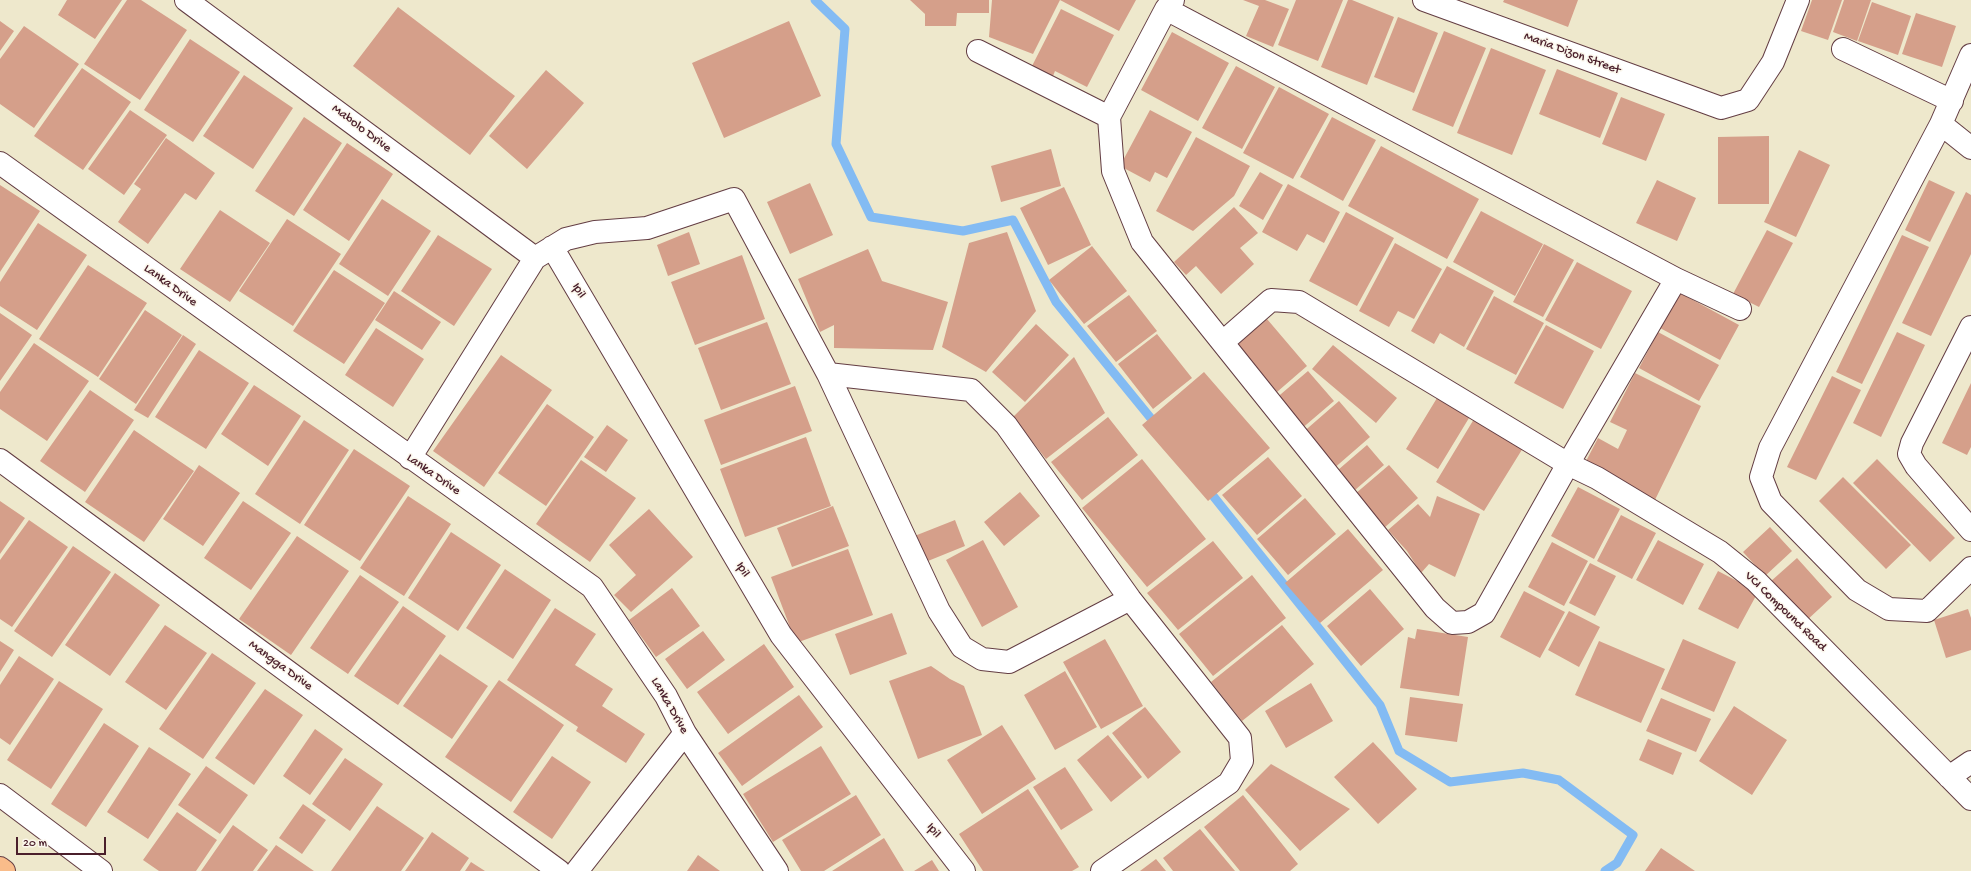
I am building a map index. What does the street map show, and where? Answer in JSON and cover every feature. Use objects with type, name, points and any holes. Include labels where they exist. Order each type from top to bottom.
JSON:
[{"type":"main road","points":[[0,868],[4,871]]},
{"type":"street","name":"Mabolo Drive","points":[[186,0],[544,253]]},
{"type":"street","name":"Maria Dizon Street","points":[[1424,0],[1721,108],[1748,100],[1773,62],[1798,0]]},
{"type":"street","points":[[1676,279],[1568,464],[1484,613],[1468,622],[1452,623],[1435,608],[1142,242],[1113,171],[1109,117],[1170,4],[1676,279],[1740,309]]},
{"type":"street","points":[[1843,49],[1952,101]]},
{"type":"street","points":[[978,51],[1109,117]]},
{"type":"street","points":[[1971,55],[1941,124],[1770,448],[1761,477],[1771,502],[1857,590],[1889,608],[1928,611],[1971,568]]},
{"type":"street","points":[[1941,124],[1971,148]]},
{"type":"street","name":"Lanka Drive","points":[[0,163],[592,587],[666,696],[685,733],[777,871]]},
{"type":"street","points":[[410,458],[544,253],[566,239],[595,232],[647,228],[734,199],[828,374],[939,611],[962,647],[982,659],[1009,662],[1130,599]]},
{"type":"street","name":"Ipil","points":[[544,253],[780,635],[964,871]]},
{"type":"street","name":"VCI Compound Road","points":[[1223,342],[1271,300],[1299,302],[1568,464],[1597,478],[1720,552],[1756,581],[1971,799]]},
{"type":"street","points":[[1971,327],[1912,443],[1909,454],[1916,466],[1971,530]]},
{"type":"street","points":[[828,374],[971,390],[1006,425],[1130,599],[1240,738],[1242,761],[1229,783],[1102,871]]},
{"type":"street","name":"Mangga Drive","points":[[0,460],[559,871]]},
{"type":"street","points":[[577,871],[685,733]]},
{"type":"street","points":[[1949,777],[1971,762]]},
{"type":"street","points":[[0,795],[101,871]]},
{"type":"building","points":[[67,0],[122,0],[95,39],[58,15]]},
{"type":"building","points":[[127,0],[141,0],[187,30],[140,100],[84,64]]},
{"type":"building","points":[[910,0],[989,0],[989,13],[957,13],[956,26],[925,26],[925,14]]},
{"type":"building","points":[[992,0],[1060,0],[1033,54],[989,37]]},
{"type":"building","points":[[1060,0],[1136,0],[1119,31]]},
{"type":"building","points":[[1243,0],[1265,0],[1289,9],[1273,47],[1246,36],[1259,6]]},
{"type":"building","points":[[1296,0],[1343,0],[1318,61],[1278,45]]},
{"type":"building","points":[[1348,0],[1352,0],[1394,17],[1367,85],[1321,67]]},
{"type":"building","points":[[1504,0],[1578,0],[1568,27],[1503,2]]},
{"type":"building","points":[[1812,0],[1842,0],[1828,40],[1801,31]]},
{"type":"building","points":[[1844,0],[1871,0],[1857,41],[1833,32]]},
{"type":"building","points":[[1872,2],[1911,16],[1898,55],[1858,41]]},
{"type":"building","points":[[398,7],[515,96],[470,155],[353,66]]},
{"type":"building","points":[[1061,9],[1114,35],[1087,87],[1055,71],[1053,76],[1032,66]]},
{"type":"building","points":[[1916,13],[1956,26],[1942,67],[1902,54]]},
{"type":"building","points":[[1398,17],[1438,33],[1414,93],[1374,77]]},
{"type":"building","points":[[0,21],[14,31],[0,51]]},
{"type":"building","points":[[789,21],[821,96],[724,138],[692,63]]},
{"type":"building","points":[[24,26],[79,64],[34,128],[0,104],[0,59]]},
{"type":"building","points":[[1444,31],[1486,48],[1453,127],[1412,110]]},
{"type":"building","points":[[1172,32],[1229,63],[1198,121],[1141,90]]},
{"type":"building","points":[[190,39],[240,72],[193,142],[144,110]]},
{"type":"building","points":[[1491,48],[1546,70],[1512,155],[1457,133]]},
{"type":"building","points":[[1236,66],[1275,87],[1242,149],[1202,128]]},
{"type":"building","points":[[82,68],[131,102],[83,170],[34,136]]},
{"type":"building","points":[[1557,69],[1618,93],[1600,138],[1539,114]]},
{"type":"building","points":[[546,70],[584,103],[527,169],[489,136]]},
{"type":"building","points":[[244,75],[293,108],[253,169],[203,136]]},
{"type":"building","points":[[1279,87],[1329,114],[1293,179],[1243,153]]},
{"type":"building","points":[[1621,97],[1665,114],[1646,161],[1602,144]]},
{"type":"building","points":[[130,110],[167,135],[124,195],[88,169]]},
{"type":"building","points":[[1150,110],[1192,132],[1167,178],[1155,172],[1150,182],[1120,166]]},
{"type":"building","points":[[304,117],[342,143],[294,216],[255,191]]},
{"type":"building","points":[[1332,117],[1376,140],[1343,201],[1300,177]]},
{"type":"building","points":[[1769,136],[1769,204],[1718,204],[1718,137]]},
{"type":"building","points":[[1196,137],[1250,166],[1234,196],[1193,231],[1156,211]]},
{"type":"building","points":[[166,138],[215,173],[196,200],[185,193],[148,244],[118,222],[141,189],[134,184]]},
{"type":"building","points":[[347,143],[393,174],[349,241],[303,210]]},
{"type":"building","points":[[1381,146],[1479,199],[1447,259],[1348,206]]},
{"type":"building","points":[[1051,149],[1061,186],[1001,202],[991,166]]},
{"type":"building","points":[[1799,150],[1830,165],[1796,237],[1764,222]]},
{"type":"building","points":[[1260,172],[1283,185],[1263,220],[1239,206]]},
{"type":"building","points":[[1657,180],[1696,198],[1677,241],[1636,223]]},
{"type":"building","points":[[1929,180],[1955,192],[1930,242],[1905,230]]},
{"type":"building","points":[[810,183],[833,235],[790,254],[767,202]]},
{"type":"building","points":[[1288,184],[1340,212],[1324,243],[1307,234],[1297,251],[1262,232]]},
{"type":"building","points":[[0,185],[40,211],[0,272]]},
{"type":"building","points":[[1064,187],[1091,245],[1048,265],[1020,208]]},
{"type":"building","points":[[1966,192],[1971,195],[1971,254],[1931,336],[1902,323]]},
{"type":"building","points":[[382,199],[431,231],[388,296],[339,264]]},
{"type":"building","points":[[1234,207],[1258,233],[1240,248],[1254,264],[1221,294],[1196,266],[1186,275],[1174,262]]},
{"type":"building","points":[[220,210],[270,243],[230,302],[180,269]]},
{"type":"building","points":[[1481,211],[1543,244],[1515,296],[1453,262]]},
{"type":"building","points":[[1346,212],[1394,238],[1357,306],[1309,281]]},
{"type":"building","points":[[287,219],[341,254],[293,326],[239,291]]},
{"type":"building","points":[[38,223],[87,255],[37,330],[0,306],[0,282]]},
{"type":"building","points":[[1767,230],[1793,243],[1759,307],[1733,294]]},
{"type":"building","points":[[689,232],[700,264],[668,276],[657,245]]},
{"type":"building","points":[[1007,232],[1036,311],[986,372],[942,347],[969,243]]},
{"type":"building","points":[[438,235],[492,269],[454,326],[401,291]]},
{"type":"building","points":[[1902,235],[1929,247],[1862,384],[1836,372]]},
{"type":"building","points":[[1395,243],[1442,269],[1414,319],[1398,311],[1389,327],[1359,311]]},
{"type":"building","points":[[1544,244],[1574,260],[1543,317],[1513,302]]},
{"type":"building","points":[[1092,246],[1127,291],[1084,324],[1049,280]]},
{"type":"building","points":[[868,249],[882,281],[948,302],[933,350],[834,348],[834,325],[820,332],[798,279]]},
{"type":"building","points":[[742,255],[765,319],[695,345],[671,282]]},
{"type":"building","points":[[1577,262],[1632,291],[1601,349],[1545,320]]},
{"type":"building","points":[[88,265],[147,303],[98,377],[39,339]]},
{"type":"building","points":[[1447,266],[1494,291],[1464,347],[1440,333],[1434,344],[1411,331]]},
{"type":"building","points":[[334,270],[385,303],[344,364],[293,331]]},
{"type":"building","points":[[394,291],[441,322],[422,350],[375,320]]},
{"type":"building","points":[[1680,293],[1739,325],[1720,360],[1660,328]]},
{"type":"building","points":[[1129,295],[1157,331],[1116,362],[1087,326]]},
{"type":"building","points":[[1494,296],[1544,323],[1516,375],[1466,349]]},
{"type":"building","points":[[145,310],[182,335],[136,404],[99,379]]},
{"type":"building","points":[[0,313],[32,335],[0,381]]},
{"type":"building","points":[[1267,319],[1307,366],[1277,392],[1236,345]]},
{"type":"building","points":[[767,322],[791,384],[721,410],[698,348]]},
{"type":"building","points":[[1036,324],[1069,355],[1025,402],[992,372]]},
{"type":"building","points":[[1546,325],[1594,351],[1563,409],[1514,383]]},
{"type":"building","points":[[376,328],[424,359],[393,407],[345,375]]},
{"type":"building","points":[[1658,332],[1719,365],[1699,401],[1639,368]]},
{"type":"building","points":[[1897,332],[1925,345],[1881,437],[1853,423]]},
{"type":"building","points":[[1157,334],[1192,378],[1153,409],[1118,364]]},
{"type":"building","points":[[183,335],[196,344],[148,418],[134,410]]},
{"type":"building","points":[[34,343],[89,381],[47,441],[0,409],[0,392]]},
{"type":"building","points":[[1333,345],[1397,398],[1376,423],[1312,369]]},
{"type":"building","points":[[199,350],[249,383],[206,449],[155,417]]},
{"type":"building","points":[[501,355],[552,390],[484,487],[433,451]]},
{"type":"building","points":[[1074,357],[1105,413],[1046,459],[1013,417]]},
{"type":"building","points":[[1308,371],[1334,401],[1300,430],[1274,400]]},
{"type":"building","points":[[1204,372],[1270,448],[1208,501],[1142,425]]},
{"type":"building","points":[[1635,373],[1701,406],[1653,504],[1582,469],[1598,438],[1618,449],[1627,430],[1610,422]]},
{"type":"building","points":[[1832,376],[1861,390],[1816,480],[1787,467]]},
{"type":"building","points":[[1971,383],[1971,447],[1967,455],[1942,443]]},
{"type":"building","points":[[254,385],[301,416],[268,466],[221,434]]},
{"type":"building","points":[[795,386],[812,431],[721,465],[704,420]]},
{"type":"building","points":[[90,390],[134,420],[85,492],[40,461]]},
{"type":"building","points":[[1437,398],[1469,418],[1438,469],[1406,449]]},
{"type":"building","points":[[1339,401],[1370,437],[1332,470],[1301,434]]},
{"type":"building","points":[[547,404],[594,437],[546,506],[498,473]]},
{"type":"building","points":[[1108,417],[1138,455],[1082,500],[1051,462]]},
{"type":"building","points":[[1474,419],[1523,448],[1484,511],[1436,482]]},
{"type":"building","points":[[304,420],[349,450],[300,524],[255,494]]},
{"type":"building","points":[[607,425],[628,440],[606,472],[584,457]]},
{"type":"building","points":[[134,430],[194,471],[144,542],[85,502]]},
{"type":"building","points":[[806,437],[831,506],[745,537],[720,469]]},
{"type":"building","points":[[1367,445],[1384,465],[1355,490],[1338,470]]},
{"type":"building","points":[[354,449],[410,486],[360,561],[304,525]]},
{"type":"building","points":[[1268,457],[1302,496],[1257,535],[1222,495]]},
{"type":"building","points":[[1142,459],[1206,539],[1147,587],[1082,508]]},
{"type":"building","points":[[1877,459],[1955,538],[1930,562],[1853,483]]},
{"type":"building","points":[[581,460],[636,498],[590,562],[536,524]]},
{"type":"building","points":[[199,465],[240,493],[203,546],[163,519]]},
{"type":"building","points":[[1389,465],[1418,498],[1384,528],[1355,494]]},
{"type":"building","points":[[1843,477],[1911,545],[1886,569],[1819,501]]},
{"type":"building","points":[[1578,487],[1620,509],[1594,559],[1551,536]]},
{"type":"building","points":[[1020,492],[1040,516],[1004,546],[984,522]]},
{"type":"building","points":[[408,496],[451,524],[404,596],[360,568]]},
{"type":"building","points":[[1437,496],[1480,514],[1455,577],[1429,564],[1421,573],[1407,551],[1388,530],[1418,504],[1430,517]]},
{"type":"building","points":[[1305,498],[1336,534],[1288,575],[1257,539]]},
{"type":"building","points":[[0,501],[25,518],[0,554]]},
{"type":"building","points":[[243,501],[291,533],[251,590],[204,558]]},
{"type":"building","points":[[833,506],[849,546],[792,567],[777,528]]},
{"type":"building","points":[[649,509],[693,557],[631,612],[614,595],[636,575],[609,545]]},
{"type":"building","points":[[1621,515],[1656,533],[1632,579],[1597,561]]},
{"type":"building","points":[[29,520],[68,547],[12,627],[0,619],[0,560]]},
{"type":"building","points":[[955,520],[965,546],[923,563],[912,537]]},
{"type":"building","points":[[1770,527],[1792,551],[1765,576],[1743,552]]},
{"type":"building","points":[[1348,529],[1383,570],[1320,623],[1285,583]]},
{"type":"building","points":[[451,532],[501,565],[458,631],[408,598]]},
{"type":"building","points":[[297,536],[349,571],[291,655],[239,619]]},
{"type":"building","points":[[983,540],[1018,607],[982,627],[946,560]]},
{"type":"building","points":[[1658,540],[1704,564],[1683,605],[1636,580]]},
{"type":"building","points":[[1213,541],[1243,578],[1178,630],[1147,593]]},
{"type":"building","points":[[1552,542],[1588,561],[1564,606],[1528,587]]},
{"type":"building","points":[[73,546],[111,572],[52,657],[14,631]]},
{"type":"building","points":[[848,549],[873,615],[796,643],[771,577]]},
{"type":"building","points":[[1797,558],[1832,597],[1806,621],[1770,582]]},
{"type":"building","points":[[1590,563],[1616,576],[1595,616],[1569,603]]},
{"type":"building","points":[[505,569],[551,600],[513,659],[466,628]]},
{"type":"building","points":[[1718,571],[1758,592],[1738,629],[1698,609]]},
{"type":"building","points":[[115,573],[160,605],[110,676],[65,645]]},
{"type":"building","points":[[360,575],[399,602],[348,674],[310,648]]},
{"type":"building","points":[[1252,575],[1286,618],[1213,676],[1179,634]]},
{"type":"building","points":[[672,588],[700,626],[656,657],[629,620]]},
{"type":"building","points":[[1370,589],[1404,629],[1361,666],[1327,626]]},
{"type":"building","points":[[1524,591],[1565,612],[1540,658],[1500,637]]},
{"type":"building","points":[[403,606],[446,636],[398,705],[354,676]]},
{"type":"building","points":[[555,608],[596,634],[575,665],[613,689],[602,706],[645,734],[626,763],[576,731],[578,727],[507,680]]},
{"type":"building","points":[[1968,609],[1971,618],[1971,650],[1946,658],[1934,620]]},
{"type":"building","points":[[1569,611],[1600,627],[1579,667],[1548,650]]},
{"type":"building","points":[[892,613],[907,654],[850,675],[835,634]]},
{"type":"building","points":[[165,625],[207,653],[166,710],[125,682]]},
{"type":"building","points":[[1282,625],[1314,664],[1242,721],[1211,682]]},
{"type":"building","points":[[1417,629],[1468,637],[1459,696],[1400,688],[1408,637],[1415,639]]},
{"type":"building","points":[[703,631],[725,660],[687,689],[665,659]]},
{"type":"building","points":[[1105,639],[1143,706],[1101,729],[1063,662]]},
{"type":"building","points":[[1683,639],[1736,662],[1714,712],[1661,689]]},
{"type":"building","points":[[0,641],[14,650],[0,672]]},
{"type":"building","points":[[1599,641],[1665,669],[1641,723],[1575,695]]},
{"type":"building","points":[[764,644],[794,687],[728,734],[697,692]]},
{"type":"building","points":[[212,653],[256,683],[203,759],[159,729]]},
{"type":"building","points":[[440,654],[488,686],[452,739],[403,706]]},
{"type":"building","points":[[19,656],[54,679],[10,745],[0,738],[0,685]]},
{"type":"building","points":[[931,666],[950,679],[964,686],[982,735],[918,759],[889,681]]},
{"type":"building","points":[[1065,671],[1097,727],[1055,750],[1024,695]]},
{"type":"building","points":[[499,680],[564,725],[511,802],[445,757]]},
{"type":"building","points":[[59,681],[103,709],[51,789],[7,760]]},
{"type":"building","points":[[1311,683],[1333,721],[1286,748],[1265,711]]},
{"type":"building","points":[[265,689],[303,715],[254,785],[215,758]]},
{"type":"building","points":[[799,695],[823,727],[742,786],[718,753]]},
{"type":"building","points":[[1410,697],[1463,704],[1457,742],[1405,735]]},
{"type":"building","points":[[1661,698],[1711,719],[1696,752],[1646,731]]},
{"type":"building","points":[[1734,706],[1787,740],[1752,795],[1699,761]]},
{"type":"building","points":[[1145,707],[1181,752],[1148,779],[1112,733]]},
{"type":"building","points":[[104,723],[139,746],[86,827],[51,804]]},
{"type":"building","points":[[1002,725],[1036,779],[982,814],[947,760]]},
{"type":"building","points":[[315,729],[343,749],[310,795],[283,776]]},
{"type":"building","points":[[1108,735],[1142,777],[1111,802],[1077,760]]},
{"type":"building","points":[[1648,739],[1682,753],[1673,775],[1639,760]]},
{"type":"building","points":[[1373,742],[1417,789],[1378,824],[1334,777]]},
{"type":"building","points":[[821,746],[851,794],[773,842],[743,794]]},
{"type":"building","points":[[149,747],[191,774],[148,839],[107,812]]},
{"type":"building","points":[[552,756],[591,782],[552,839],[513,812]]},
{"type":"building","points":[[345,758],[383,784],[350,831],[312,804]]},
{"type":"building","points":[[1271,764],[1350,809],[1300,851],[1245,790]]},
{"type":"building","points":[[206,766],[248,795],[220,834],[178,805]]},
{"type":"building","points":[[1065,767],[1093,810],[1061,830],[1033,787]]},
{"type":"building","points":[[1028,789],[1079,867],[1072,871],[983,871],[959,834]]},
{"type":"building","points":[[856,795],[881,835],[824,871],[801,871],[782,840]]},
{"type":"building","points":[[1243,795],[1298,864],[1290,871],[1240,871],[1204,827]]},
{"type":"building","points":[[303,804],[326,820],[302,854],[279,838]]},
{"type":"building","points":[[377,806],[424,838],[401,871],[331,871]]},
{"type":"building","points":[[177,812],[217,840],[196,871],[159,871],[143,860]]},
{"type":"building","points":[[233,825],[268,850],[253,871],[201,871]]},
{"type":"building","points":[[1200,829],[1235,871],[1173,871],[1163,858]]},
{"type":"building","points":[[432,832],[469,858],[460,871],[405,871]]},
{"type":"building","points":[[884,838],[904,871],[832,871]]},
{"type":"building","points":[[276,845],[314,871],[257,871]]},
{"type":"building","points":[[1661,848],[1695,871],[1645,871]]},
{"type":"building","points":[[698,855],[720,871],[687,871]]},
{"type":"building","points":[[1156,859],[1166,871],[1140,871]]},
{"type":"building","points":[[932,860],[939,871],[914,871]]},
{"type":"building","points":[[471,862],[485,871],[465,871]]},
{"type":"waterway","points":[[815,0],[845,29],[836,144],[871,217],[963,231],[1013,220],[1056,302],[1158,427]]},
{"type":"waterway","points":[[1206,487],[1380,705],[1399,751],[1450,782],[1523,773],[1559,780],[1633,835],[1617,863],[1605,871]]}]
